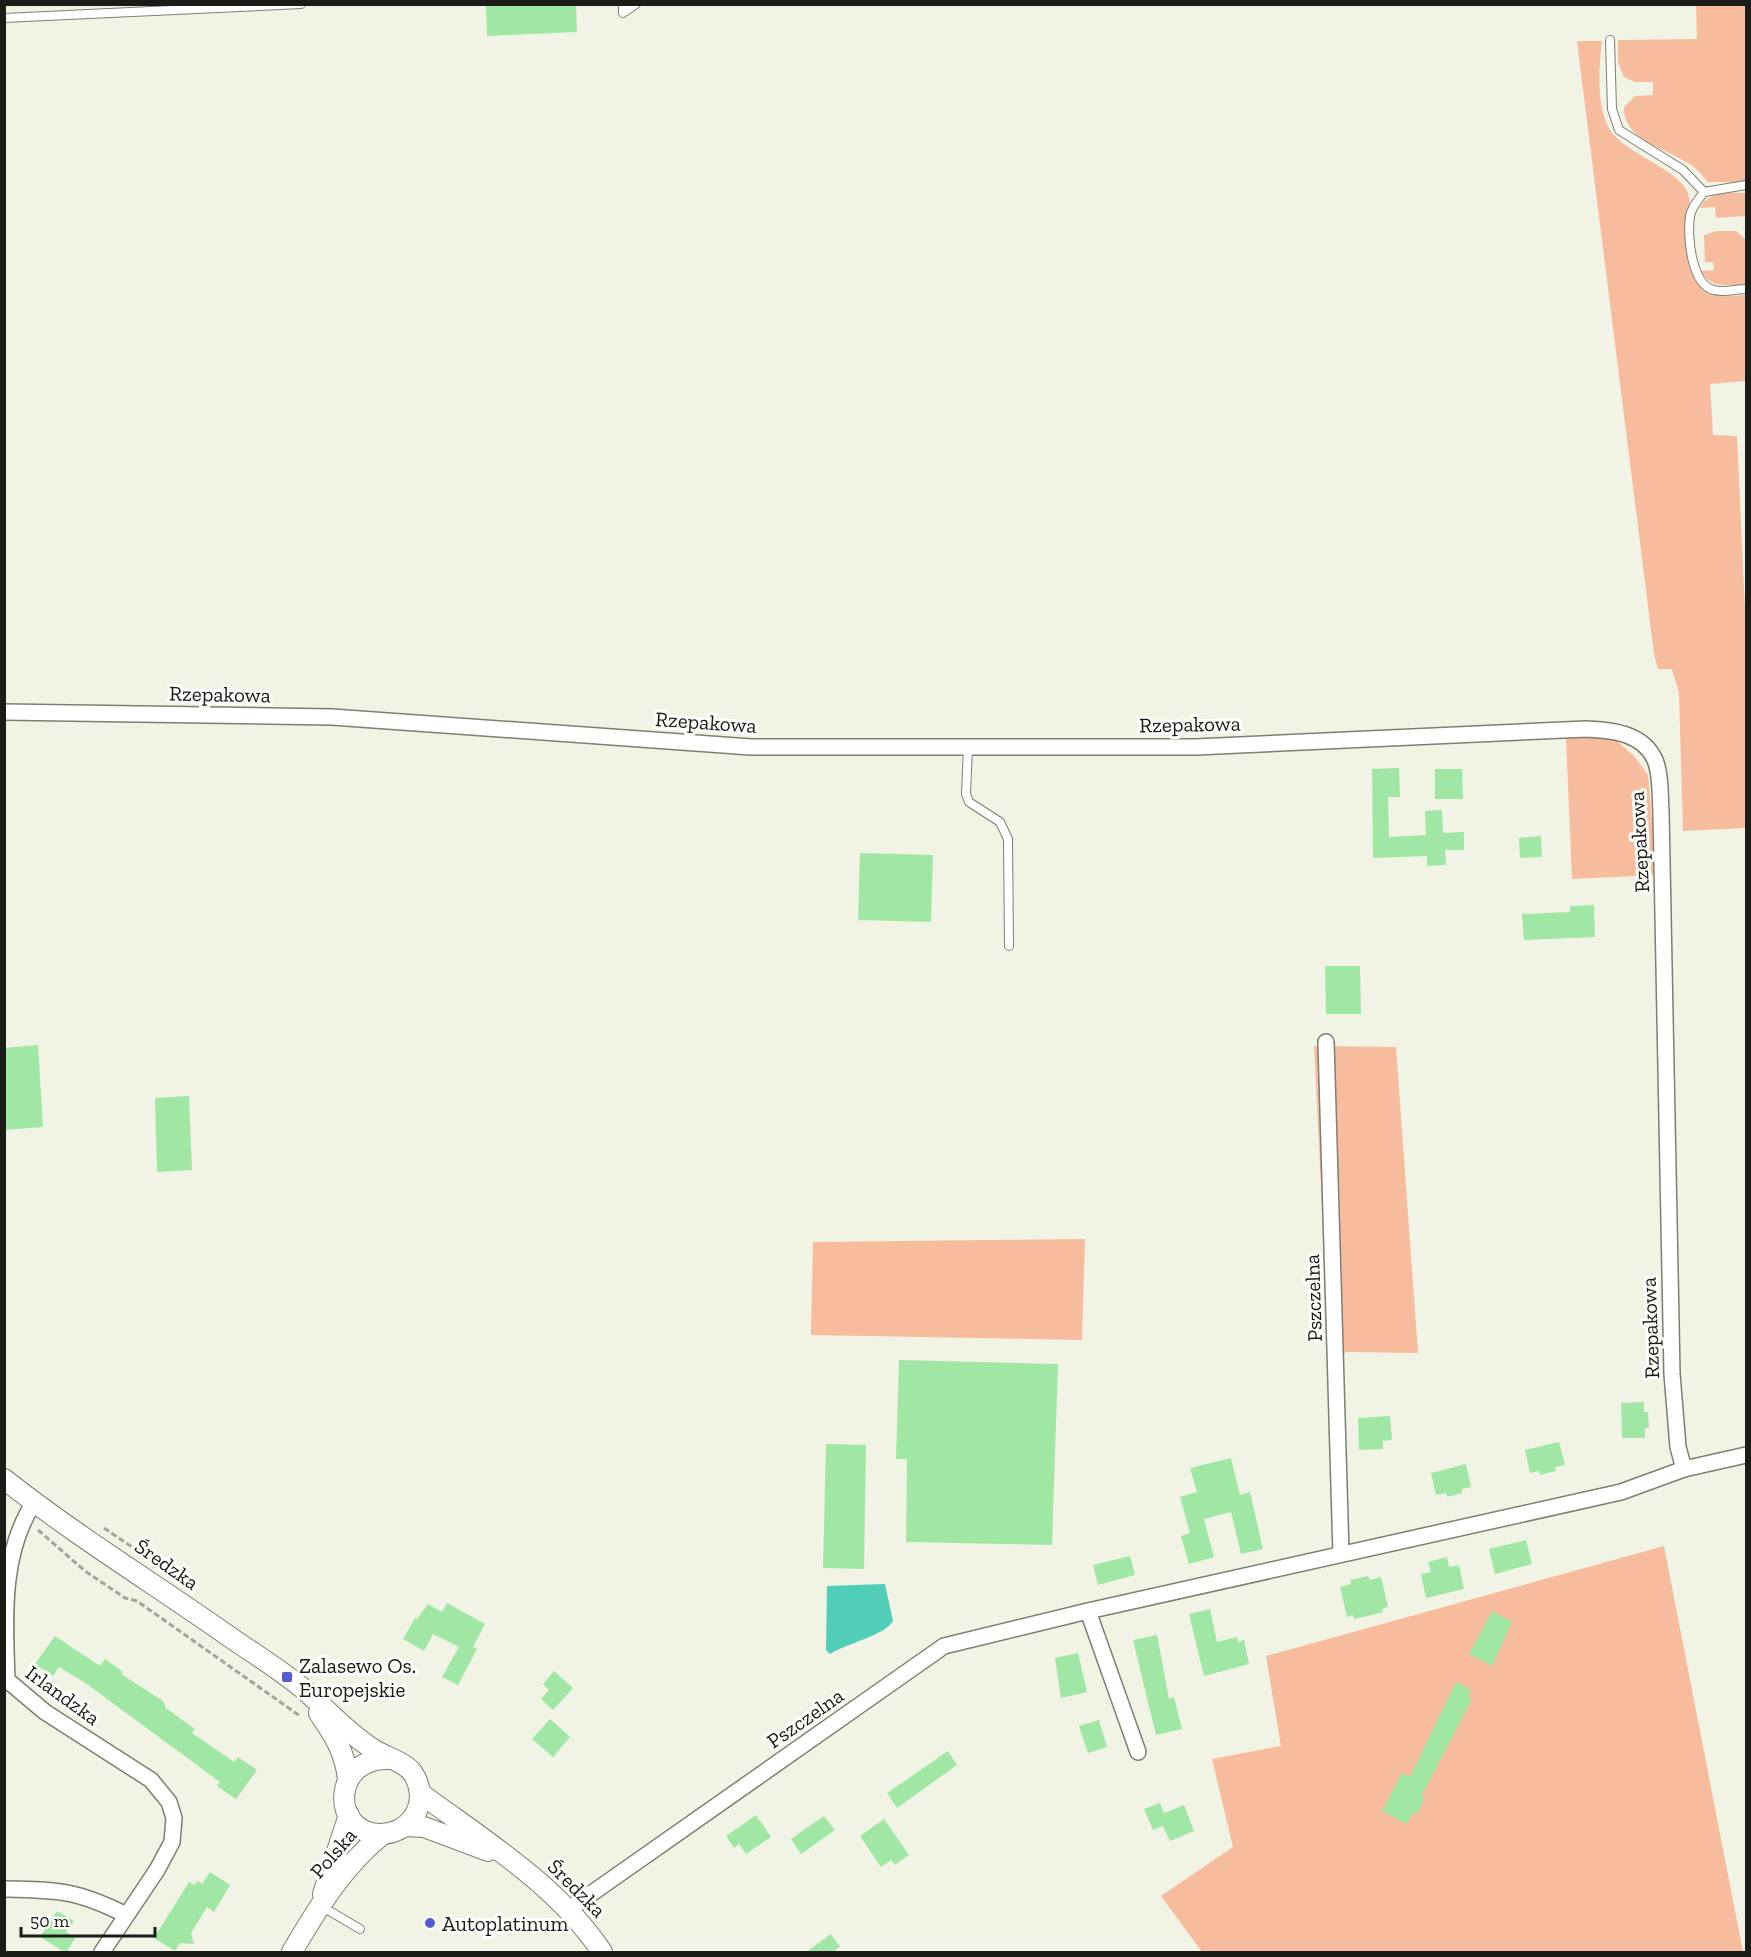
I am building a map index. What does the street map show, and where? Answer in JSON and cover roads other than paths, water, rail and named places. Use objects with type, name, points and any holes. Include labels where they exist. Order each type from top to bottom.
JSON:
[{"type":"street","name":"Rzepakowa","points":[[4,712],[332,717],[751,747],[1196,747],[1586,729],[1618,730],[1641,744],[1656,761],[1661,812],[1672,1374],[1678,1447],[1684,1469]]},
{"type":"street","name":"Pszczelna","points":[[1326,1042],[1341,1554]]},
{"type":"street","name":"Pszczelna","points":[[568,1910],[944,1646],[1088,1611],[1621,1492],[1684,1469],[1746,1455]]},
{"type":"street","name":"Średzka","points":[[4,1479],[302,1688],[353,1733],[390,1759]]},
{"type":"street","name":"Irlandzka","points":[[35,1501],[22,1519],[7,1556],[6,1683],[45,1712],[151,1779],[169,1802],[174,1818],[172,1842],[158,1870],[126,1915]]},
{"type":"street","points":[[1088,1611],[1138,1752]]},
{"type":"street","name":"Średzka","points":[[302,1688],[339,1743],[346,1759],[348,1779]]},
{"type":"street","points":[[390,1759],[411,1771],[420,1794],[419,1805],[406,1826],[383,1834],[363,1830],[349,1815],[344,1791],[348,1779],[355,1769],[366,1762],[390,1759]]},
{"type":"street","name":"Średzka","points":[[420,1794],[542,1884],[568,1910],[603,1953]]},
{"type":"street","name":"Polska","points":[[320,1905],[349,1815]]},
{"type":"street","name":"Średzka","points":[[406,1826],[424,1827],[442,1832],[512,1862]]},
{"type":"street","name":"Polska","points":[[292,1953],[320,1905],[366,1848],[383,1834]]},
{"type":"street","points":[[4,1889],[62,1890],[94,1898],[126,1915],[102,1953]]},
{"type":"lane","points":[[4,18],[301,4]]},
{"type":"lane","points":[[622,4],[623,13],[636,4]]},
{"type":"lane","points":[[1610,40],[1612,109],[1619,130],[1683,170],[1704,192]]},
{"type":"lane","points":[[1746,185],[1704,192],[1694,204],[1690,216],[1694,270],[1702,284],[1714,290],[1746,289]]},
{"type":"lane","points":[[968,747],[966,794],[969,802],[1000,822],[1008,839],[1009,946]]},
{"type":"lane","points":[[320,1905],[360,1929]]},
{"type":"water","points":[[885,1584],[893,1621],[882,1631],[830,1654],[826,1650],[827,1586]]},
{"type":"place","name":"Zalasewo Os. Europejskie","points":[[287,1677]]},
{"type":"place","name":"Autoplatinum","points":[[430,1923]]}]
